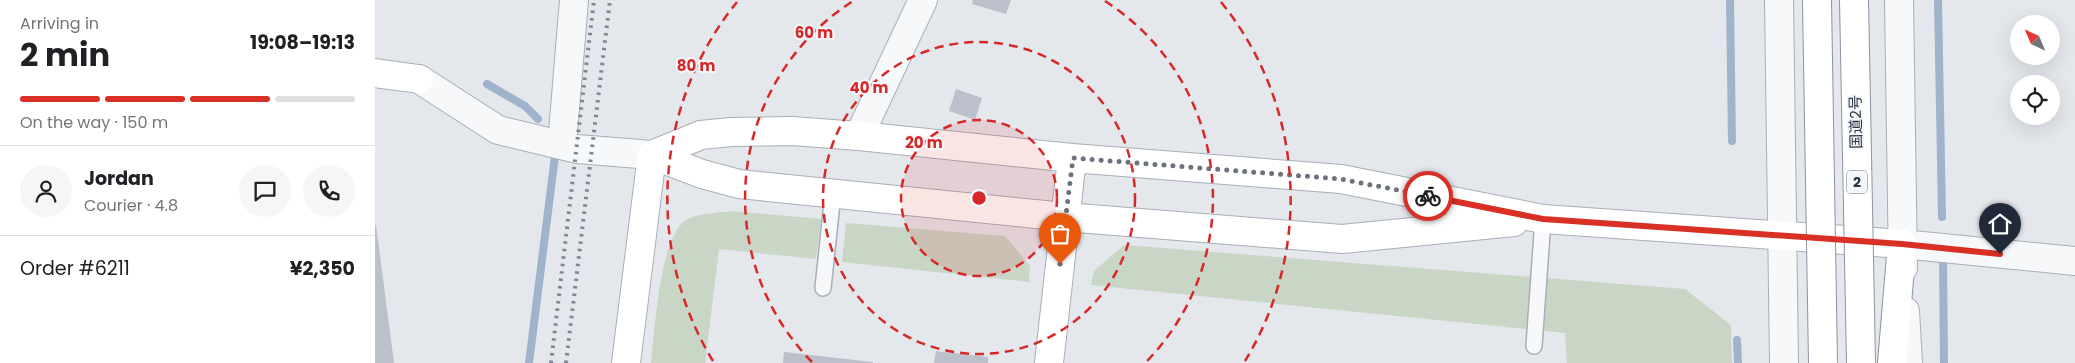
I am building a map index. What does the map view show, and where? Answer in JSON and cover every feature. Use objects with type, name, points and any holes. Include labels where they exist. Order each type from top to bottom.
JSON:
[{"type":"main road","points":[[1817,0],[1823,363]]},
{"type":"main road","name":"国道2号","points":[[1854,0],[1861,363]]},
{"type":"main road","points":[[375,73],[419,79]]},
{"type":"main road","points":[[652,155],[701,135],[731,132],[792,132],[859,136],[1073,158],[1341,179],[1543,219],[1902,244],[1892,363]]},
{"type":"main road","points":[[652,155],[702,174],[739,184],[1065,217],[1342,239],[1543,219]]},
{"type":"main road","points":[[626,363],[652,155]]},
{"type":"main road","points":[[1049,363],[1073,158]]},
{"type":"street","points":[[562,145],[574,0]]},
{"type":"street","points":[[859,136],[923,0]]},
{"type":"street","points":[[1779,0],[1784,363]]},
{"type":"street","points":[[1899,0],[1902,244],[1908,363]]},
{"type":"street","points":[[419,79],[498,130],[592,151],[652,155]]},
{"type":"street","points":[[1902,244],[2075,261]]},
{"type":"lane","points":[[823,288],[833,193]]},
{"type":"lane","points":[[1534,346],[1543,219]]},
{"type":"green space","points":[[732,211],[821,219],[816,259],[719,249],[705,363],[651,363],[660,283],[671,241],[680,226],[690,218]]},
{"type":"green space","points":[[846,223],[1005,236],[1030,266],[1029,282],[842,262]]},
{"type":"green space","points":[[1124,245],[1685,289],[1731,325],[1732,363],[1567,363],[1565,333],[1091,285],[1094,271]]},
{"type":"building","points":[[973,0],[1011,0],[1006,14],[972,4]]},
{"type":"building","points":[[956,89],[982,98],[975,120],[949,111]]},
{"type":"building","points":[[376,225],[394,363],[375,363]]},
{"type":"building","points":[[936,351],[988,357],[988,363],[934,363]]},
{"type":"building","points":[[784,352],[873,362],[873,363],[783,363]]},
{"type":"waterway","points":[[1730,0],[1732,141]]},
{"type":"waterway","points":[[1938,0],[1942,217]]},
{"type":"waterway","points":[[487,84],[525,106],[538,119]]},
{"type":"waterway","points":[[529,363],[555,156]]},
{"type":"waterway","points":[[1943,259],[1944,363]]},
{"type":"waterway","points":[[1737,340],[1738,363]]},
{"type":"railway","points":[[551,363],[594,0]]},
{"type":"railway","points":[[566,363],[610,0]]},
{"type":"way so far","points":[[1060,264],[1073,158],[1341,179],[1428,196]]},
{"type":"route","points":[[1428,196],[1543,219],[1902,244],[2000,254]]}]
